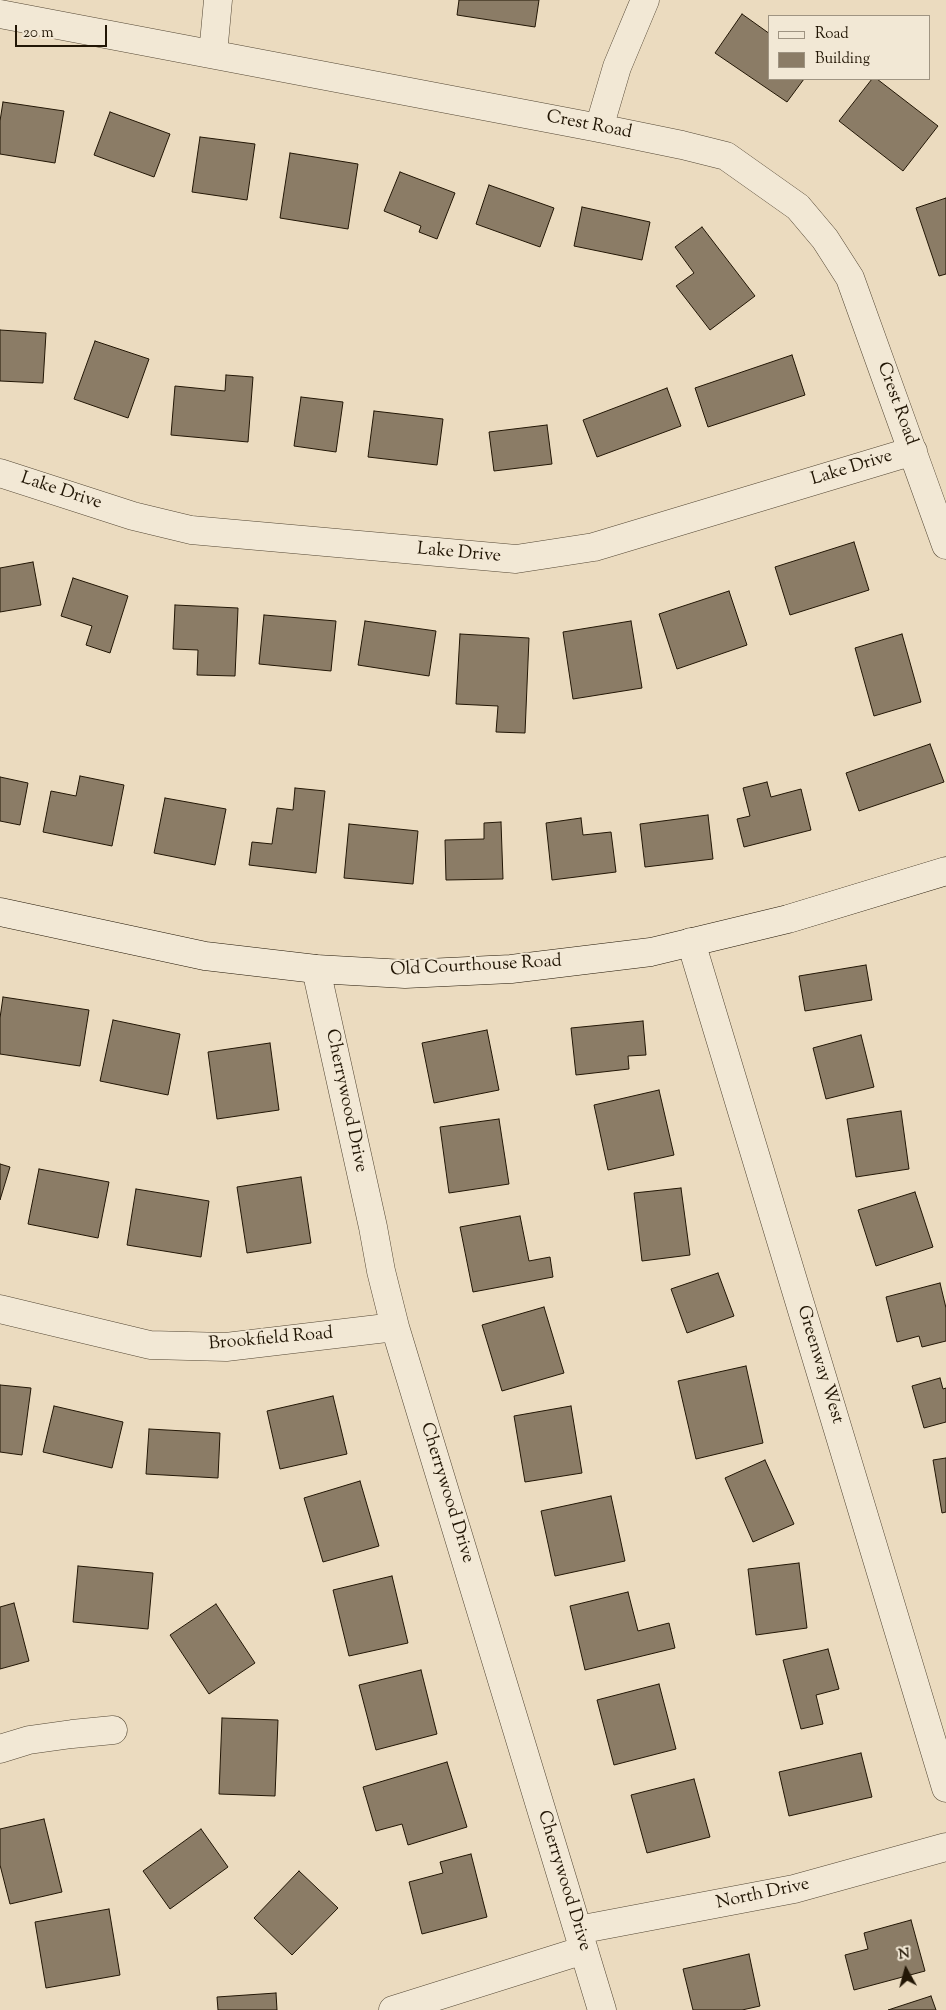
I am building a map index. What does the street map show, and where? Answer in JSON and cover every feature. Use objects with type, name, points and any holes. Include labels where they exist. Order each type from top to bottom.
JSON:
[{"type":"street","points":[[212,54],[218,0]]},
{"type":"street","points":[[599,128],[617,67],[645,0]]},
{"type":"street","name":"Crest Road","points":[[0,14],[599,128],[726,156],[798,207],[825,239],[850,278],[946,545]]},
{"type":"street","name":"Lake Drive","points":[[0,473],[133,516],[191,530],[516,559],[594,547],[913,451]]},
{"type":"street","name":"Old Courthouse Road","points":[[0,912],[205,956],[316,969],[405,974],[512,969],[651,952],[788,919],[946,871]]},
{"type":"street","name":"Greenway West","points":[[692,942],[946,1788]]},
{"type":"street","name":"Cherrywood Drive","points":[[316,969],[381,1271],[395,1327],[602,2010]]},
{"type":"street","name":"Brookfield Road","points":[[0,1308],[150,1345],[226,1347],[395,1327]]},
{"type":"street","points":[[0,1749],[29,1740],[113,1730]]},
{"type":"street","name":"North Drive","points":[[393,2010],[581,1940],[794,1889],[946,1848]]},
{"type":"building","points":[[459,0],[539,0],[535,27],[457,15]]},
{"type":"building","points":[[742,14],[768,33],[768,80],[803,80],[787,102],[715,53]]},
{"type":"building","points":[[871,80],[878,80],[938,126],[903,171],[839,121]]},
{"type":"building","points":[[3,102],[64,111],[55,163],[0,154],[0,121]]},
{"type":"building","points":[[110,112],[170,134],[154,177],[94,155]]},
{"type":"building","points":[[200,137],[255,144],[247,200],[192,192]]},
{"type":"building","points":[[290,153],[358,164],[348,229],[280,218]]},
{"type":"building","points":[[400,172],[455,193],[437,239],[419,232],[421,226],[384,211]]},
{"type":"building","points":[[489,185],[554,208],[540,247],[476,224]]},
{"type":"building","points":[[946,198],[946,274],[939,276],[916,208]]},
{"type":"building","points":[[582,207],[650,222],[642,260],[574,246]]},
{"type":"building","points":[[702,227],[755,296],[710,330],[676,286],[694,273],[675,247]]},
{"type":"building","points":[[0,330],[46,333],[43,383],[0,381]]},
{"type":"building","points":[[95,341],[149,359],[128,418],[74,399]]},
{"type":"building","points":[[792,355],[805,395],[708,427],[695,388]]},
{"type":"building","points":[[226,375],[253,377],[248,442],[171,435],[175,386],[225,391]]},
{"type":"building","points":[[667,388],[681,426],[597,457],[583,420]]},
{"type":"building","points":[[301,397],[343,402],[336,452],[294,446]]},
{"type":"building","points":[[374,411],[443,419],[437,465],[368,457]]},
{"type":"building","points":[[547,425],[552,464],[494,471],[489,432]]},
{"type":"building","points":[[854,542],[869,590],[790,615],[775,567]]},
{"type":"building","points":[[33,562],[41,605],[0,612],[0,568]]},
{"type":"building","points":[[73,578],[128,596],[110,653],[86,645],[92,626],[61,616]]},
{"type":"building","points":[[729,591],[747,645],[677,669],[659,614]]},
{"type":"building","points":[[175,605],[238,608],[235,676],[197,675],[198,650],[173,649]]},
{"type":"building","points":[[264,615],[336,621],[331,671],[259,664]]},
{"type":"building","points":[[365,621],[436,631],[429,676],[358,665]]},
{"type":"building","points":[[631,621],[642,688],[573,699],[563,632]]},
{"type":"building","points":[[460,634],[529,638],[525,733],[496,732],[498,706],[456,704]]},
{"type":"building","points":[[902,634],[921,702],[874,716],[855,648]]},
{"type":"building","points":[[930,744],[944,782],[859,811],[846,773]]},
{"type":"building","points":[[80,776],[124,785],[112,846],[43,832],[51,791],[76,796]]},
{"type":"building","points":[[0,777],[28,783],[20,825],[0,821]]},
{"type":"building","points":[[767,782],[771,797],[801,789],[811,830],[744,847],[737,819],[750,816],[743,788]]},
{"type":"building","points":[[295,788],[325,791],[316,873],[249,865],[252,842],[272,844],[277,808],[293,810]]},
{"type":"building","points":[[165,798],[226,809],[215,865],[154,853]]},
{"type":"building","points":[[708,815],[713,859],[645,867],[640,824]]},
{"type":"building","points":[[581,818],[583,835],[611,832],[616,872],[552,880],[546,823]]},
{"type":"building","points":[[501,822],[503,879],[446,880],[445,840],[484,839],[484,823]]},
{"type":"building","points":[[349,824],[418,831],[413,884],[344,878]]},
{"type":"building","points":[[866,965],[872,1000],[805,1011],[799,976]]},
{"type":"building","points":[[3,997],[89,1010],[80,1066],[0,1054],[0,1018]]},
{"type":"building","points":[[113,1020],[180,1034],[168,1095],[100,1081]]},
{"type":"building","points":[[643,1021],[646,1055],[628,1056],[629,1069],[576,1075],[571,1028]]},
{"type":"building","points":[[487,1030],[499,1090],[434,1103],[422,1043]]},
{"type":"building","points":[[861,1035],[874,1087],[826,1099],[813,1048]]},
{"type":"building","points":[[270,1043],[279,1110],[217,1119],[208,1052]]},
{"type":"building","points":[[659,1090],[674,1155],[608,1170],[594,1105]]},
{"type":"building","points":[[901,1111],[909,1169],[856,1177],[847,1119]]},
{"type":"building","points":[[499,1119],[509,1184],[449,1193],[440,1127]]},
{"type":"building","points":[[0,1164],[10,1167],[0,1200]]},
{"type":"building","points":[[39,1169],[109,1182],[98,1238],[28,1224]]},
{"type":"building","points":[[301,1177],[311,1243],[247,1253],[237,1187]]},
{"type":"building","points":[[681,1188],[690,1255],[642,1261],[634,1193]]},
{"type":"building","points":[[136,1189],[209,1201],[201,1257],[127,1245]]},
{"type":"building","points":[[915,1192],[933,1247],[876,1266],[858,1210]]},
{"type":"building","points":[[520,1216],[529,1261],[550,1257],[553,1277],[473,1292],[460,1227]]},
{"type":"building","points":[[718,1273],[734,1316],[687,1333],[671,1289]]},
{"type":"building","points":[[940,1283],[946,1308],[946,1341],[922,1347],[919,1336],[897,1342],[886,1297]]},
{"type":"building","points":[[544,1307],[564,1373],[502,1391],[482,1325]]},
{"type":"building","points":[[746,1366],[763,1443],[696,1459],[678,1381]]},
{"type":"building","points":[[940,1378],[943,1389],[946,1388],[946,1422],[924,1428],[912,1386]]},
{"type":"building","points":[[0,1385],[31,1388],[22,1455],[0,1452]]},
{"type":"building","points":[[333,1396],[347,1454],[280,1469],[267,1411]]},
{"type":"building","points":[[54,1406],[123,1422],[112,1468],[43,1452]]},
{"type":"building","points":[[571,1406],[582,1473],[525,1482],[514,1416]]},
{"type":"building","points":[[149,1429],[220,1433],[218,1478],[146,1474]]},
{"type":"building","points":[[946,1458],[946,1512],[942,1513],[933,1460]]},
{"type":"building","points":[[765,1460],[794,1524],[753,1542],[725,1478]]},
{"type":"building","points":[[360,1481],[379,1546],[323,1562],[304,1498]]},
{"type":"building","points":[[611,1496],[625,1561],[555,1576],[541,1511]]},
{"type":"building","points":[[799,1563],[807,1628],[756,1635],[748,1569]]},
{"type":"building","points":[[78,1566],[153,1573],[148,1629],[73,1622]]},
{"type":"building","points":[[392,1576],[408,1643],[349,1656],[333,1590]]},
{"type":"building","points":[[628,1592],[638,1631],[669,1623],[675,1648],[585,1670],[570,1606]]},
{"type":"building","points":[[14,1603],[29,1661],[0,1669],[0,1607]]},
{"type":"building","points":[[216,1604],[255,1663],[209,1694],[170,1635]]},
{"type":"building","points":[[828,1649],[839,1689],[816,1695],[823,1724],[801,1729],[783,1660]]},
{"type":"building","points":[[421,1670],[437,1734],[376,1750],[359,1685]]},
{"type":"building","points":[[659,1684],[676,1749],[614,1765],[597,1700]]},
{"type":"building","points":[[222,1718],[278,1720],[275,1796],[219,1794]]},
{"type":"building","points":[[861,1753],[872,1797],[789,1816],[779,1772]]},
{"type":"building","points":[[447,1762],[467,1827],[408,1845],[402,1824],[376,1831],[363,1787]]},
{"type":"building","points":[[694,1779],[710,1837],[647,1853],[631,1795]]},
{"type":"building","points":[[44,1819],[62,1892],[10,1904],[0,1865],[0,1829]]},
{"type":"building","points":[[201,1829],[228,1867],[170,1909],[143,1871]]},
{"type":"building","points":[[471,1854],[487,1917],[422,1934],[409,1882],[443,1873],[440,1862]]},
{"type":"building","points":[[299,1871],[338,1908],[292,1955],[254,1918]]},
{"type":"building","points":[[109,1909],[120,1975],[46,1988],[35,1922]]},
{"type":"building","points":[[911,1920],[925,1971],[854,1990],[845,1955],[868,1949],[864,1933]]},
{"type":"building","points":[[749,1954],[760,2006],[742,2010],[693,2010],[683,1969]]},
{"type":"building","points":[[276,1993],[277,2010],[218,2010],[217,1997]]},
{"type":"building","points":[[931,1996],[936,2010],[888,2010]]}]
